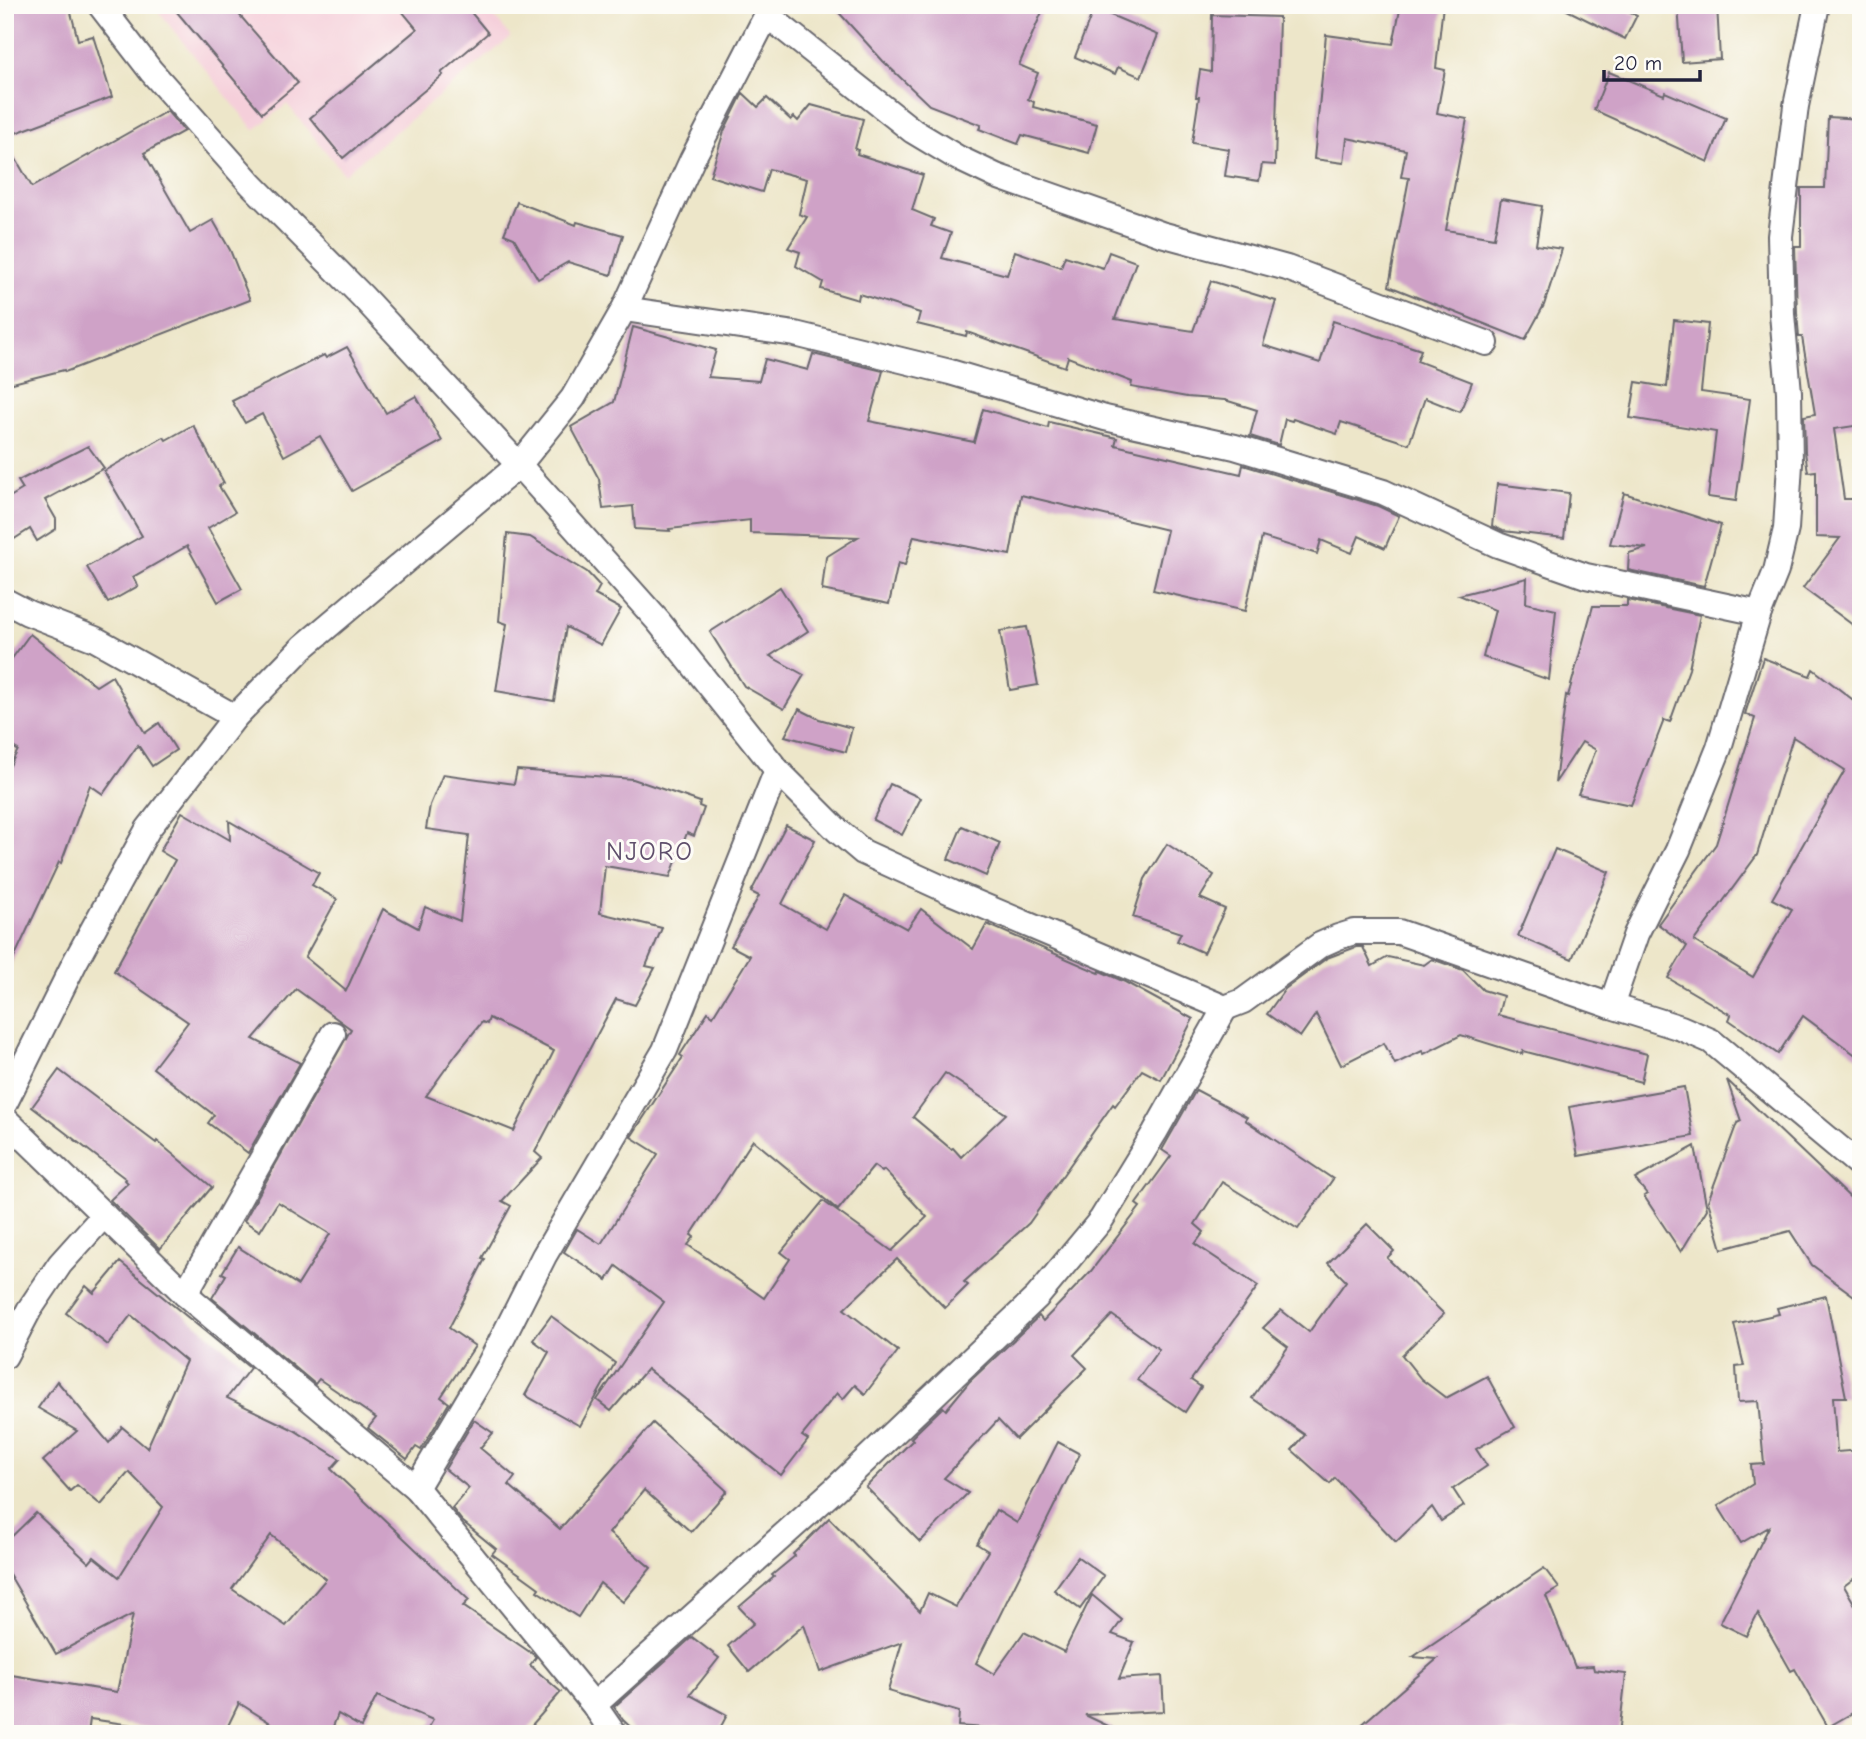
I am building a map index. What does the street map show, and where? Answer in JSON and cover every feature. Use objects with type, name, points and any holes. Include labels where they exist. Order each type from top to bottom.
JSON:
[{"type":"street","points":[[100,5],[151,71],[251,184],[362,296],[519,465],[658,621],[777,770],[863,852],[953,893],[1225,1007],[1243,1001],[1320,945],[1354,932],[1399,932],[1681,1028],[1711,1041],[1861,1166]]},
{"type":"street","points":[[1611,1006],[1636,934],[1678,850],[1719,748],[1759,613],[1776,570],[1786,529],[1790,464],[1789,404],[1782,314],[1780,236],[1796,106],[1817,5]]},
{"type":"street","points":[[5,1103],[75,962],[148,829],[235,716],[303,647],[519,465],[573,398],[624,309],[692,160],[770,10],[913,131],[958,158],[996,176],[1161,234],[1287,268],[1486,343]]},
{"type":"street","points":[[624,309],[795,334],[950,372],[1105,418],[1235,447],[1383,492],[1498,545],[1586,576],[1759,613]]},
{"type":"street","points":[[5,601],[28,613],[95,639],[235,716]]},
{"type":"street","points":[[416,1488],[489,1365],[544,1256],[665,1050],[777,770]]},
{"type":"street","points":[[594,1705],[834,1490],[1037,1297],[1101,1220],[1155,1132],[1225,1007]]},
{"type":"street","points":[[185,1294],[333,1034]]},
{"type":"street","points":[[5,1119],[185,1294],[416,1488],[594,1705],[614,1734]]},
{"type":"street","points":[[5,1356],[29,1310],[60,1264],[104,1215]]},
{"type":"shaded area","points":[[153,5],[485,5],[511,37],[344,174],[287,104],[254,130]]},
{"type":"building","points":[[5,5],[69,5],[78,40],[93,36],[112,97],[5,137]]},
{"type":"building","points":[[171,5],[231,5],[298,83],[262,113]]},
{"type":"building","points":[[397,5],[465,5],[488,33],[441,73],[443,75],[343,158],[310,118],[417,29]]},
{"type":"building","points":[[832,5],[1045,5],[1019,65],[1038,73],[1028,99],[1034,102],[1033,107],[1097,124],[1089,153],[1022,135],[1018,144],[979,129],[981,125],[929,105],[883,61]]},
{"type":"building","points":[[1401,5],[1443,5],[1436,68],[1445,70],[1437,113],[1467,119],[1446,230],[1494,238],[1501,199],[1542,206],[1536,245],[1562,249],[1544,305],[1525,340],[1389,286],[1409,178],[1401,177],[1406,150],[1347,138],[1344,163],[1314,159],[1326,35],[1393,44]]},
{"type":"building","points":[[1557,5],[1616,5],[1637,15],[1625,39]]},
{"type":"building","points":[[1678,5],[1717,5],[1720,59],[1682,62]]},
{"type":"building","points":[[1094,8],[1158,35],[1141,77],[1118,67],[1115,74],[1075,57]]},
{"type":"building","points":[[1212,15],[1279,17],[1275,165],[1262,164],[1259,181],[1225,176],[1229,149],[1192,143],[1200,70],[1211,72]]},
{"type":"building","points":[[1609,72],[1726,118],[1708,162],[1594,110]]},
{"type":"building","points":[[743,93],[758,107],[767,98],[791,120],[794,117],[798,121],[811,105],[863,119],[855,149],[858,150],[857,154],[923,175],[912,210],[934,219],[931,226],[951,233],[942,258],[1007,275],[1015,251],[1061,267],[1065,256],[1103,268],[1109,252],[1136,262],[1115,319],[1193,331],[1211,281],[1276,301],[1263,345],[1320,363],[1333,321],[1421,350],[1417,361],[1472,382],[1460,412],[1425,398],[1409,444],[1341,422],[1337,434],[1293,419],[1285,419],[1279,445],[1250,436],[1257,410],[1225,400],[1187,397],[1131,387],[1132,382],[1068,357],[1065,367],[967,332],[966,336],[917,324],[920,313],[859,294],[858,300],[821,289],[823,282],[796,266],[800,252],[788,248],[807,217],[799,214],[807,179],[769,169],[762,192],[710,176],[724,131]]},
{"type":"building","points":[[167,111],[184,131],[144,153],[190,233],[213,220],[230,250],[250,300],[65,372],[64,370],[5,385],[5,140],[32,187]]},
{"type":"building","points":[[1828,117],[1861,119],[1861,425],[1834,429],[1844,499],[1861,499],[1861,631],[1803,588],[1840,538],[1816,537],[1816,471],[1808,472],[1804,416],[1815,414],[1802,337],[1799,337],[1795,246],[1801,246],[1801,188],[1825,188]]},
{"type":"building","points":[[517,202],[576,225],[577,222],[623,235],[611,275],[568,262],[538,279],[514,238],[504,234]]},
{"type":"building","points":[[1674,320],[1708,324],[1701,392],[1750,399],[1736,501],[1708,497],[1716,432],[1630,418],[1636,382],[1667,387]]},
{"type":"building","points":[[633,327],[716,350],[708,377],[759,381],[765,359],[808,370],[813,354],[883,371],[869,421],[974,442],[983,409],[1048,428],[1049,422],[1117,438],[1115,445],[1241,474],[1243,465],[1378,506],[1399,516],[1385,548],[1359,536],[1352,553],[1321,540],[1317,554],[1262,537],[1245,611],[1153,590],[1167,530],[1021,495],[1010,555],[914,536],[905,565],[898,563],[889,604],[822,590],[826,557],[858,537],[750,533],[750,520],[669,529],[670,531],[635,529],[633,506],[603,509],[599,479],[571,427],[614,402]]},
{"type":"building","points":[[347,347],[386,413],[416,396],[442,441],[352,491],[320,436],[284,456],[262,414],[245,423],[232,401],[324,355],[326,358]]},
{"type":"building","points":[[193,425],[224,483],[219,486],[235,512],[208,528],[242,589],[218,602],[187,546],[133,577],[138,586],[108,603],[87,567],[142,536],[104,471],[164,437],[166,440]]},
{"type":"building","points":[[88,446],[104,468],[45,500],[56,519],[56,529],[37,541],[30,529],[5,545],[5,500],[23,489],[18,481]]},
{"type":"building","points":[[1497,484],[1569,493],[1564,538],[1503,531],[1492,526]]},
{"type":"building","points":[[1624,493],[1721,525],[1704,586],[1628,570],[1629,553],[1647,548],[1610,544]]},
{"type":"building","points":[[507,534],[530,537],[587,572],[600,586],[595,595],[621,609],[601,645],[566,627],[554,701],[496,691],[507,624],[499,621]]},
{"type":"building","points":[[1527,578],[1526,603],[1556,610],[1549,680],[1483,657],[1495,610],[1459,595]]},
{"type":"building","points":[[780,587],[808,631],[770,656],[804,675],[784,709],[744,686],[710,632]]},
{"type":"building","points":[[1627,600],[1700,615],[1689,669],[1670,722],[1664,720],[1631,805],[1578,794],[1596,750],[1582,742],[1555,783],[1566,695],[1568,696],[1593,606],[1627,606]]},
{"type":"building","points":[[1027,627],[1038,685],[1010,690],[1000,631]]},
{"type":"building","points":[[30,634],[96,686],[112,676],[145,733],[159,723],[176,750],[152,766],[138,745],[103,794],[90,785],[61,863],[59,862],[5,977],[5,775],[18,750],[5,743],[5,668]]},
{"type":"building","points":[[1763,658],[1810,676],[1813,669],[1861,706],[1861,1059],[1803,1016],[1778,1054],[1729,1020],[1731,1015],[1668,978],[1687,946],[1658,924],[1716,844],[1755,718],[1745,714]],"holes":[[[1793,737],[1845,770],[1772,899],[1792,909],[1753,977],[1694,941],[1757,855]]]},
{"type":"building","points":[[799,709],[819,719],[852,728],[846,752],[785,736]]},
{"type":"building","points":[[517,770],[633,779],[700,802],[699,806],[704,808],[694,836],[687,833],[670,877],[605,866],[600,913],[662,928],[646,966],[655,968],[635,1005],[616,999],[535,1152],[542,1158],[502,1201],[511,1206],[482,1258],[485,1259],[449,1328],[475,1346],[441,1397],[449,1403],[421,1450],[416,1447],[407,1459],[368,1428],[376,1418],[319,1379],[315,1384],[212,1298],[226,1275],[222,1273],[238,1247],[298,1285],[330,1234],[278,1202],[260,1231],[244,1221],[351,1029],[296,989],[253,1039],[300,1063],[248,1153],[208,1123],[214,1115],[153,1068],[188,1022],[114,971],[175,860],[160,851],[182,812],[230,840],[229,821],[319,873],[312,885],[337,899],[305,957],[346,991],[383,909],[418,928],[425,907],[460,921],[469,835],[426,829],[430,805],[443,774],[514,784]],"holes":[[[489,1018],[554,1051],[514,1131],[426,1096],[482,1022],[487,1024]]]},
{"type":"building","points":[[890,784],[921,798],[902,835],[873,820]]},
{"type":"building","points":[[786,825],[815,840],[782,904],[826,929],[845,895],[907,929],[921,909],[973,949],[987,924],[1125,982],[1193,1019],[1161,1080],[1142,1070],[1115,1106],[1113,1104],[1029,1223],[964,1282],[968,1285],[945,1308],[897,1259],[844,1309],[898,1351],[865,1394],[855,1385],[843,1399],[837,1393],[802,1436],[808,1440],[781,1475],[647,1369],[611,1411],[597,1400],[664,1302],[616,1266],[607,1280],[564,1252],[577,1229],[601,1244],[658,1154],[631,1137],[683,1057],[680,1055],[708,1012],[713,1016],[750,956],[731,946],[759,896],[751,892]],"holes":[[[945,1073],[1006,1114],[961,1157],[913,1117]],[[753,1140],[838,1210],[874,1166],[882,1172],[884,1170],[927,1217],[892,1251],[823,1201],[781,1252],[790,1259],[764,1298],[688,1245],[694,1237],[691,1235]]]},
{"type":"building","points":[[962,826],[1000,843],[986,876],[948,859]]},
{"type":"building","points":[[1167,844],[1214,875],[1200,898],[1225,909],[1204,953],[1177,941],[1181,933],[1133,917],[1145,879]]},
{"type":"building","points":[[1555,849],[1609,872],[1572,959],[1518,936]]},
{"type":"building","points":[[1363,947],[1372,966],[1388,957],[1424,965],[1432,959],[1463,970],[1483,990],[1503,996],[1498,1015],[1647,1054],[1641,1082],[1523,1051],[1522,1054],[1461,1035],[1424,1054],[1422,1051],[1395,1064],[1384,1043],[1341,1065],[1316,1014],[1300,1037],[1267,1014],[1285,989],[1327,958]]},
{"type":"building","points":[[59,1070],[156,1143],[157,1141],[212,1187],[160,1249],[110,1200],[128,1183],[126,1179],[32,1107]]},
{"type":"building","points":[[1727,1080],[1861,1208],[1861,1301],[1812,1265],[1790,1231],[1722,1249],[1708,1201],[1737,1123],[1741,1121]]},
{"type":"building","points":[[1684,1087],[1693,1136],[1578,1156],[1569,1107]]},
{"type":"building","points":[[1196,1090],[1247,1117],[1245,1120],[1333,1179],[1298,1229],[1222,1182],[1195,1224],[1204,1232],[1195,1244],[1258,1286],[1191,1380],[1201,1387],[1185,1412],[1137,1380],[1159,1349],[1112,1315],[1074,1355],[1087,1368],[1016,1439],[998,1420],[944,1478],[968,1493],[920,1542],[866,1487],[913,1440],[911,1438],[917,1432],[943,1407],[946,1410],[969,1382],[1039,1316],[1043,1321],[1091,1271],[1140,1207],[1136,1204],[1171,1156],[1162,1150]]},
{"type":"building","points":[[1695,1146],[1707,1209],[1681,1252],[1644,1196],[1647,1194],[1635,1179]]},
{"type":"building","points":[[1367,1224],[1394,1251],[1387,1258],[1444,1314],[1402,1355],[1421,1379],[1446,1398],[1487,1376],[1515,1427],[1476,1449],[1487,1466],[1453,1489],[1464,1506],[1441,1521],[1432,1507],[1396,1542],[1335,1478],[1330,1484],[1292,1450],[1305,1435],[1252,1398],[1288,1347],[1263,1328],[1281,1310],[1309,1332],[1346,1281],[1328,1263]]},
{"type":"building","points":[[120,1262],[250,1368],[227,1398],[294,1430],[340,1459],[331,1469],[469,1600],[463,1606],[536,1657],[530,1665],[561,1692],[524,1734],[425,1734],[433,1720],[377,1696],[361,1727],[338,1714],[330,1734],[288,1734],[239,1703],[224,1734],[150,1734],[152,1728],[90,1719],[88,1734],[5,1734],[5,1674],[117,1692],[133,1614],[56,1654],[5,1567],[5,1543],[36,1513],[89,1563],[94,1557],[119,1577],[163,1507],[129,1472],[101,1505],[77,1485],[70,1491],[43,1461],[77,1431],[38,1408],[57,1381],[109,1443],[122,1427],[147,1448],[186,1361],[131,1315],[108,1345],[66,1313],[86,1286],[94,1293]],"holes":[[[271,1535],[326,1579],[286,1626],[232,1589]]]},
{"type":"building","points":[[1826,1296],[1846,1397],[1833,1397],[1837,1452],[1861,1450],[1861,1573],[1844,1586],[1861,1615],[1861,1708],[1828,1727],[1795,1669],[1791,1671],[1758,1613],[1746,1636],[1720,1623],[1769,1527],[1741,1543],[1718,1506],[1753,1484],[1751,1465],[1764,1464],[1758,1401],[1738,1402],[1736,1367],[1744,1366],[1734,1324],[1779,1314],[1777,1308]]},
{"type":"building","points":[[551,1316],[615,1363],[580,1426],[525,1395],[549,1352],[533,1340]]},
{"type":"building","points":[[474,1420],[493,1433],[480,1448],[515,1477],[509,1485],[560,1529],[653,1423],[727,1491],[691,1532],[644,1490],[609,1533],[651,1568],[623,1602],[600,1583],[578,1617],[537,1591],[539,1588],[492,1554],[496,1549],[462,1521],[452,1508],[469,1488],[445,1469]]},
{"type":"building","points":[[1058,1442],[1080,1454],[976,1663],[994,1674],[1024,1632],[1064,1652],[1092,1595],[1122,1620],[1112,1634],[1134,1642],[1119,1679],[1162,1676],[1164,1711],[1085,1715],[1125,1734],[1010,1734],[997,1729],[958,1726],[959,1712],[888,1691],[902,1642],[820,1672],[804,1625],[749,1672],[728,1646],[754,1623],[739,1607],[774,1577],[772,1575],[795,1556],[793,1554],[829,1518],[920,1611],[928,1593],[956,1607],[988,1551],[977,1544],[996,1510],[1017,1523]]},
{"type":"building","points":[[1078,1557],[1104,1576],[1080,1609],[1054,1590]]},
{"type":"building","points":[[1544,1568],[1559,1588],[1546,1596],[1575,1667],[1593,1666],[1594,1670],[1626,1674],[1619,1734],[1351,1734],[1437,1659],[1413,1657]]},
{"type":"building","points":[[692,1637],[719,1658],[690,1695],[727,1715],[717,1734],[638,1734],[614,1707]]},
{"type":"district","name":"NJORO","points":[[650,851]]}]
